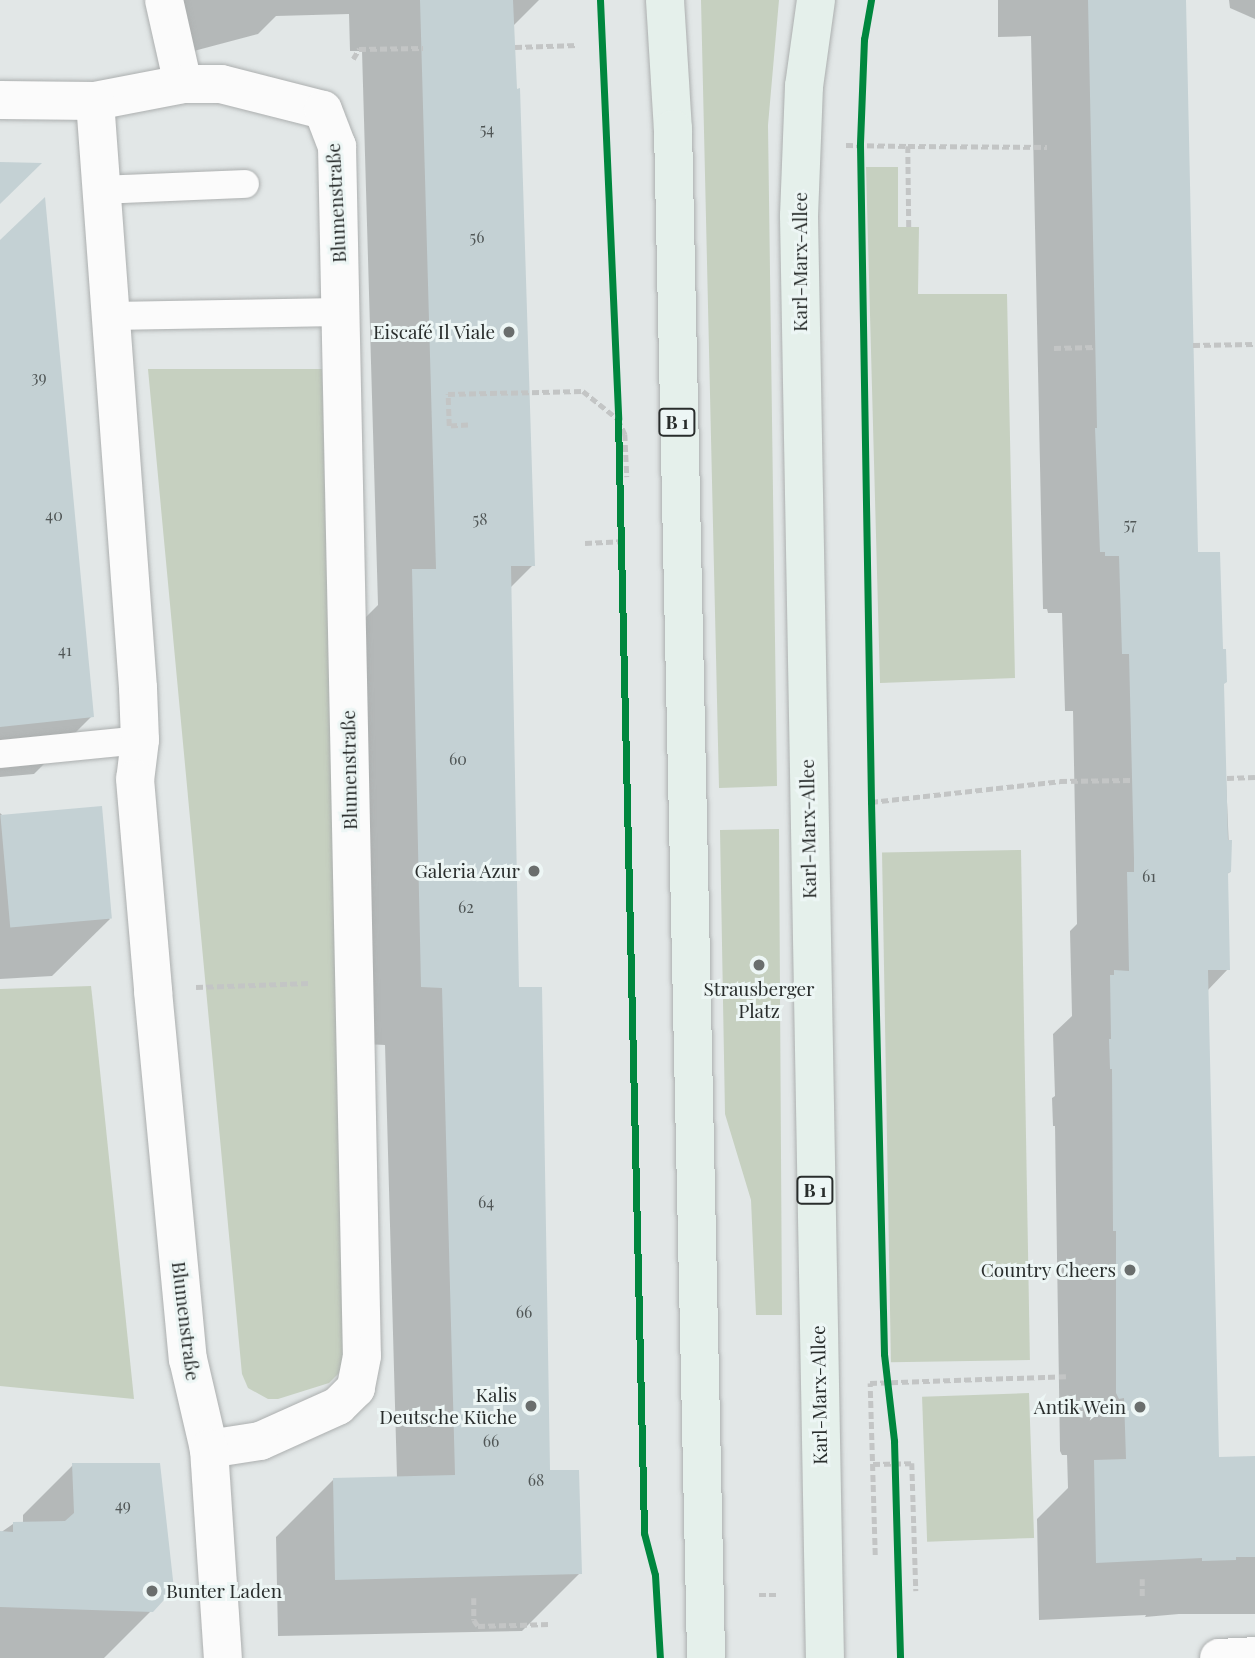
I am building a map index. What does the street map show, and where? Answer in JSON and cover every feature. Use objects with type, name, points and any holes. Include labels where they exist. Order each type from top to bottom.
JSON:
[{"type":"main road","name":"B 1","points":[[664,0],[673,129],[706,1658]]},
{"type":"main road","name":"Karl-Marx-Allee","points":[[816,0],[804,86],[799,216],[825,1658]]},
{"type":"street","points":[[164,0],[183,84]]},
{"type":"street","name":"Blumenstraße","points":[[209,1450],[260,1441],[338,1406],[356,1388],[362,1356],[337,146],[323,110],[221,84],[183,84],[94,101],[140,740],[135,779],[188,1359],[209,1450],[223,1658]]},
{"type":"street","points":[[0,100],[94,101]]},
{"type":"street","points":[[1219,1658],[1255,1656]]},
{"type":"lane","points":[[101,190],[245,184]]},
{"type":"lane","points":[[111,316],[340,312]]},
{"type":"lane","points":[[0,754],[140,740]]},
{"type":"path","points":[[514,47],[578,45]]},
{"type":"path","points":[[353,59],[359,49],[423,48]]},
{"type":"path","points":[[860,159],[861,132]]},
{"type":"path","points":[[843,145],[1047,147]]},
{"type":"path","points":[[908,146],[909,227]]},
{"type":"path","points":[[1194,345],[1255,344]]},
{"type":"path","points":[[1054,348],[1095,347]]},
{"type":"path","points":[[468,425],[449,426],[448,394],[583,391],[618,419],[625,434],[627,477]]},
{"type":"path","points":[[617,405],[620,487]]},
{"type":"path","points":[[621,528],[621,555]]},
{"type":"path","points":[[585,543],[623,541]]},
{"type":"path","points":[[1227,778],[1255,777]]},
{"type":"path","points":[[872,802],[1060,781],[1132,780]]},
{"type":"path","points":[[871,788],[872,816]]},
{"type":"path","points":[[204,986],[354,982]]},
{"type":"path","points":[[887,1373],[889,1394]]},
{"type":"path","points":[[875,1555],[870,1383],[1066,1376]]},
{"type":"path","points":[[894,1452],[895,1476]]},
{"type":"path","points":[[873,1464],[912,1463],[916,1591]]},
{"type":"path","points":[[1142,1580],[1142,1596]]},
{"type":"path","points":[[474,1598],[474,1620],[478,1626],[549,1624]]},
{"type":"green space","points":[[701,0],[779,0],[768,125],[777,786],[719,788]]},
{"type":"green space","points":[[866,167],[898,167],[898,227],[919,227],[918,294],[1007,294],[1015,678],[880,683]]},
{"type":"green space","points":[[148,369],[322,369],[345,1353],[341,1371],[329,1383],[278,1399],[268,1399],[248,1388],[242,1374]]},
{"type":"green space","points":[[779,829],[782,1315],[756,1315],[751,1200],[725,1114],[720,830]]},
{"type":"green space","points":[[1021,850],[1030,1360],[891,1362],[882,852]]},
{"type":"green space","points":[[91,986],[134,1399],[0,1386],[0,989]]},
{"type":"green space","points":[[1029,1393],[1034,1538],[927,1542],[922,1397]]},
{"type":"building","points":[[420,0],[513,0],[517,89],[520,88],[535,566],[511,566],[519,987],[542,987],[550,1470],[579,1470],[582,1574],[335,1580],[333,1478],[455,1475],[442,988],[421,987],[412,569],[436,569]]},
{"type":"building","points":[[1088,0],[1186,0],[1198,552],[1220,552],[1223,649],[1226,649],[1227,682],[1224,684],[1228,840],[1232,840],[1231,872],[1228,873],[1230,970],[1208,970],[1219,1457],[1255,1456],[1255,1557],[1236,1557],[1236,1560],[1202,1561],[1202,1558],[1096,1563],[1094,1460],[1126,1459],[1124,1398],[1119,1399],[1116,1393],[1116,1231],[1113,1231],[1112,1069],[1109,1039],[1110,975],[1114,975],[1114,970],[1129,971],[1127,872],[1134,872],[1134,859],[1129,654],[1122,654],[1119,556],[1105,556],[1105,552],[1100,552],[1095,428]]},
{"type":"building","points":[[0,162],[42,163],[0,204]]},
{"type":"building","points":[[45,197],[94,717],[0,727],[0,240]]},
{"type":"building","points":[[102,806],[112,919],[10,927],[0,815]]},
{"type":"building","points":[[72,1463],[160,1463],[174,1589],[153,1612],[0,1607],[0,1531],[13,1532],[13,1522],[65,1521],[74,1513]]},
{"type":"cycle path","points":[[600,0],[618,419],[644,1533],[655,1575],[660,1658]]},
{"type":"cycle path","points":[[871,0],[864,39],[860,145],[871,802],[884,1354],[894,1441],[900,1658]]},
{"type":"place","name":"Eiscafé Il Viale","points":[[509,332]]},
{"type":"place","name":"Galeria Azur","points":[[534,871]]},
{"type":"place","name":"Strausberger Platz","points":[[759,965]]},
{"type":"place","name":"Country Cheers","points":[[1130,1270]]},
{"type":"place","name":"Kalis Deutsche Küche","points":[[531,1406]]},
{"type":"place","name":"Antik Wein","points":[[1140,1407]]},
{"type":"place","name":"Bunter Laden","points":[[152,1591]]}]
